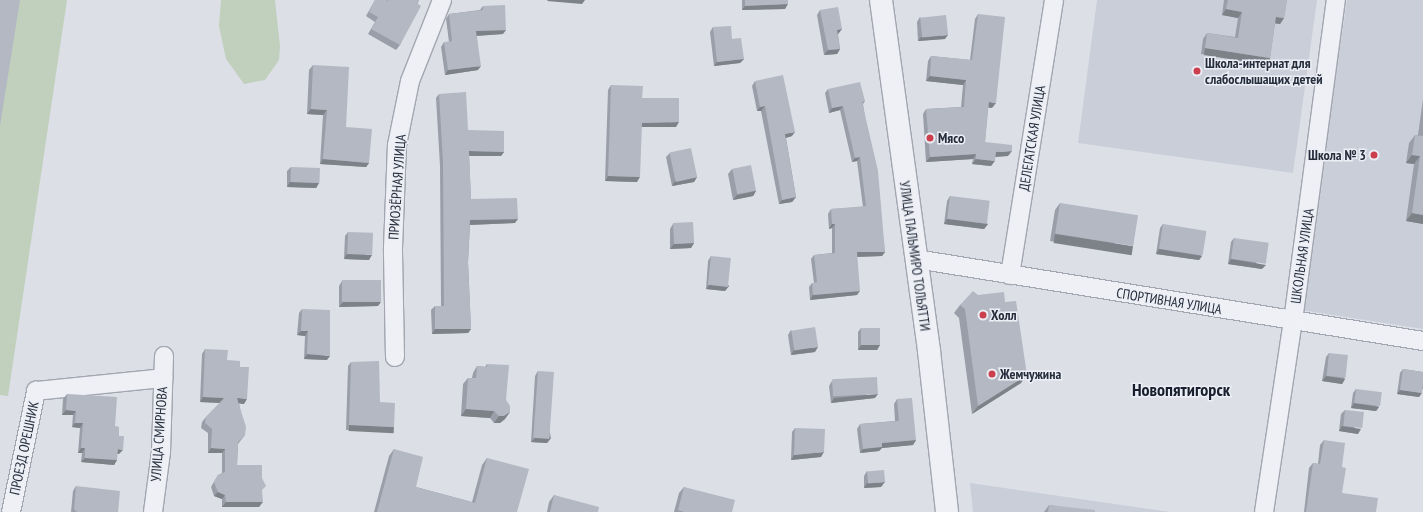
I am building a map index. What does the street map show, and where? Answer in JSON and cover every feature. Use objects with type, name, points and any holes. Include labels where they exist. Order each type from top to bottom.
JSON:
[{"type":"street","name":"ПРИОЗЁРНАЯ УЛИЦА","points":[[395,357],[393,248],[397,145],[410,81],[442,0]]},
{"type":"street","name":"УЛИЦА ПАЛЬМИРО ТОЛЬЯТТИ","points":[[881,0],[916,259],[947,512]]},
{"type":"street","name":"ДЕЛЕГАТСКАЯ УЛИЦА","points":[[1010,275],[1054,0]]},
{"type":"street","name":"ШКОЛЬНАЯ УЛИЦА","points":[[1264,512],[1293,321],[1336,0]]},
{"type":"street","name":"СПОРТИВНАЯ УЛИЦА","points":[[916,259],[1423,341]]},
{"type":"street","name":"УЛИЦА СМИРНОВА","points":[[153,512],[161,452],[164,356]]},
{"type":"street","name":"ПРОЕЗД ОРЕШНИК","points":[[11,512],[36,391],[163,378]]},
{"type":"shaded area","name":"Школа-интернат для слабослышащих детей","points":[[1097,0],[1317,0],[1293,173],[1078,143]]},
{"type":"shaded area","name":"Школа № 3","points":[[1347,0],[1423,0],[1423,329],[1301,310]]},
{"type":"shaded area","points":[[970,483],[1170,512],[973,512]]},
{"type":"green space","points":[[0,0],[67,0],[8,396],[0,395]]},
{"type":"green space","points":[[221,0],[275,0],[280,46],[279,60],[265,80],[244,84],[226,59],[219,26]]},
{"type":"building","points":[[0,0],[20,0],[0,126]]},
{"type":"building","points":[[375,0],[419,0],[417,3],[421,6],[400,45],[371,29],[378,17],[369,12]]},
{"type":"building","points":[[745,0],[788,0],[788,4],[745,6]]},
{"type":"building","points":[[1228,0],[1287,0],[1284,18],[1276,17],[1270,58],[1205,48],[1207,33],[1238,38],[1242,12],[1226,9]]},
{"type":"building","points":[[505,5],[506,30],[476,31],[481,66],[448,70],[444,42],[452,41],[449,14],[483,10],[483,6]]},
{"type":"building","points":[[838,7],[842,29],[837,30],[840,49],[828,50],[820,10]]},
{"type":"building","points":[[978,14],[1005,17],[996,103],[989,102],[985,142],[1012,145],[1012,151],[996,152],[995,161],[976,159],[976,154],[930,157],[926,109],[964,107],[966,80],[930,76],[931,56],[972,60]]},
{"type":"building","points":[[946,15],[948,35],[922,38],[920,18]]},
{"type":"building","points":[[731,26],[732,39],[741,38],[744,59],[717,62],[713,27]]},
{"type":"building","points":[[313,65],[349,67],[346,127],[372,129],[369,163],[323,159],[327,110],[311,109]]},
{"type":"building","points":[[783,75],[795,132],[785,134],[796,197],[782,200],[765,106],[760,107],[755,81]]},
{"type":"building","points":[[860,82],[865,101],[862,102],[878,171],[885,252],[857,252],[860,291],[813,295],[812,283],[817,282],[814,255],[835,253],[835,224],[832,224],[831,209],[866,206],[860,157],[855,158],[843,106],[832,108],[828,89]]},
{"type":"building","points":[[611,85],[643,86],[642,98],[679,98],[679,122],[642,123],[640,177],[608,176]]},
{"type":"building","points":[[466,92],[468,130],[504,131],[504,152],[469,151],[471,199],[517,198],[518,219],[470,220],[468,262],[471,329],[435,329],[435,306],[444,306],[443,162],[439,94]]},
{"type":"building","points":[[1415,135],[1423,136],[1423,215],[1412,213],[1420,156],[1412,155]]},
{"type":"building","points":[[691,148],[697,177],[676,182],[669,153]]},
{"type":"building","points":[[751,165],[756,191],[737,194],[732,169]]},
{"type":"building","points":[[291,167],[320,168],[319,183],[290,182]]},
{"type":"building","points":[[950,196],[990,201],[987,224],[947,219]]},
{"type":"building","points":[[1060,203],[1138,215],[1133,246],[1055,234]]},
{"type":"building","points":[[693,222],[694,243],[674,244],[673,223]]},
{"type":"building","points":[[1163,224],[1206,231],[1203,256],[1159,249]]},
{"type":"building","points":[[348,232],[373,233],[372,255],[347,254]]},
{"type":"building","points":[[1234,238],[1269,243],[1266,264],[1231,259]]},
{"type":"building","points":[[711,256],[731,258],[728,287],[708,285]]},
{"type":"building","points":[[342,280],[381,280],[381,302],[342,302]]},
{"type":"building","points":[[973,291],[978,295],[1004,292],[1005,302],[1016,301],[1027,375],[978,406],[965,309],[960,305]]},
{"type":"building","points":[[302,309],[330,310],[330,356],[307,354],[308,331],[301,331]]},
{"type":"building","points":[[815,327],[818,347],[794,351],[791,331]]},
{"type":"building","points":[[861,328],[880,328],[880,345],[861,345]]},
{"type":"building","points":[[205,349],[228,350],[227,360],[240,361],[240,367],[249,367],[247,399],[237,398],[246,427],[245,435],[238,442],[237,465],[262,465],[262,478],[266,486],[262,490],[263,502],[226,502],[225,495],[218,492],[214,482],[218,475],[225,472],[225,449],[211,448],[212,429],[205,423],[206,417],[224,398],[203,397]]},
{"type":"building","points":[[1329,353],[1348,355],[1345,378],[1327,376]]},
{"type":"building","points":[[379,361],[380,402],[395,403],[394,427],[349,425],[351,362]]},
{"type":"building","points":[[487,364],[509,365],[506,400],[510,406],[510,412],[504,416],[499,416],[494,411],[466,409],[468,378],[476,378],[477,366],[487,367]]},
{"type":"building","points":[[1403,369],[1423,372],[1422,393],[1400,390]]},
{"type":"building","points":[[538,371],[554,372],[549,439],[533,438]]},
{"type":"building","points":[[877,377],[878,394],[833,396],[832,379]]},
{"type":"building","points":[[1356,389],[1382,392],[1380,406],[1354,403]]},
{"type":"building","points":[[67,394],[117,397],[115,426],[119,427],[119,436],[124,436],[123,450],[118,449],[117,460],[85,458],[85,448],[81,448],[83,423],[75,423],[76,411],[66,410]]},
{"type":"building","points":[[912,398],[916,440],[882,443],[882,447],[863,449],[860,424],[899,421],[897,399]]},
{"type":"building","points":[[1345,410],[1364,412],[1362,428],[1343,426]]},
{"type":"building","points":[[795,428],[825,429],[824,452],[794,455]]},
{"type":"building","points":[[1324,440],[1345,443],[1342,467],[1346,468],[1342,493],[1378,498],[1376,512],[1306,512],[1313,463],[1320,464]]},
{"type":"building","points":[[394,449],[423,457],[416,487],[475,503],[487,458],[529,469],[517,512],[377,512]]},
{"type":"building","points":[[884,470],[885,482],[868,483],[867,471]]},
{"type":"building","points":[[76,486],[120,491],[118,512],[77,512],[74,509]]},
{"type":"building","points":[[684,487],[735,500],[732,512],[684,512],[678,510]]},
{"type":"building","points":[[554,495],[599,507],[598,512],[550,512]]},
{"type":"building","points":[[1049,505],[1095,510],[1095,512],[1048,512]]},
{"type":"place","name":"Школа-интернат для слабослышащих детей","points":[[1197,71]]},
{"type":"place","name":"Мясо","points":[[930,138]]},
{"type":"place","name":"Школа № 3","points":[[1374,155]]},
{"type":"place","name":"Холл","points":[[983,315]]},
{"type":"place","name":"Жемчужина","points":[[992,374]]},
{"type":"district","name":"Новопятигорск","points":[[1181,390]]}]
